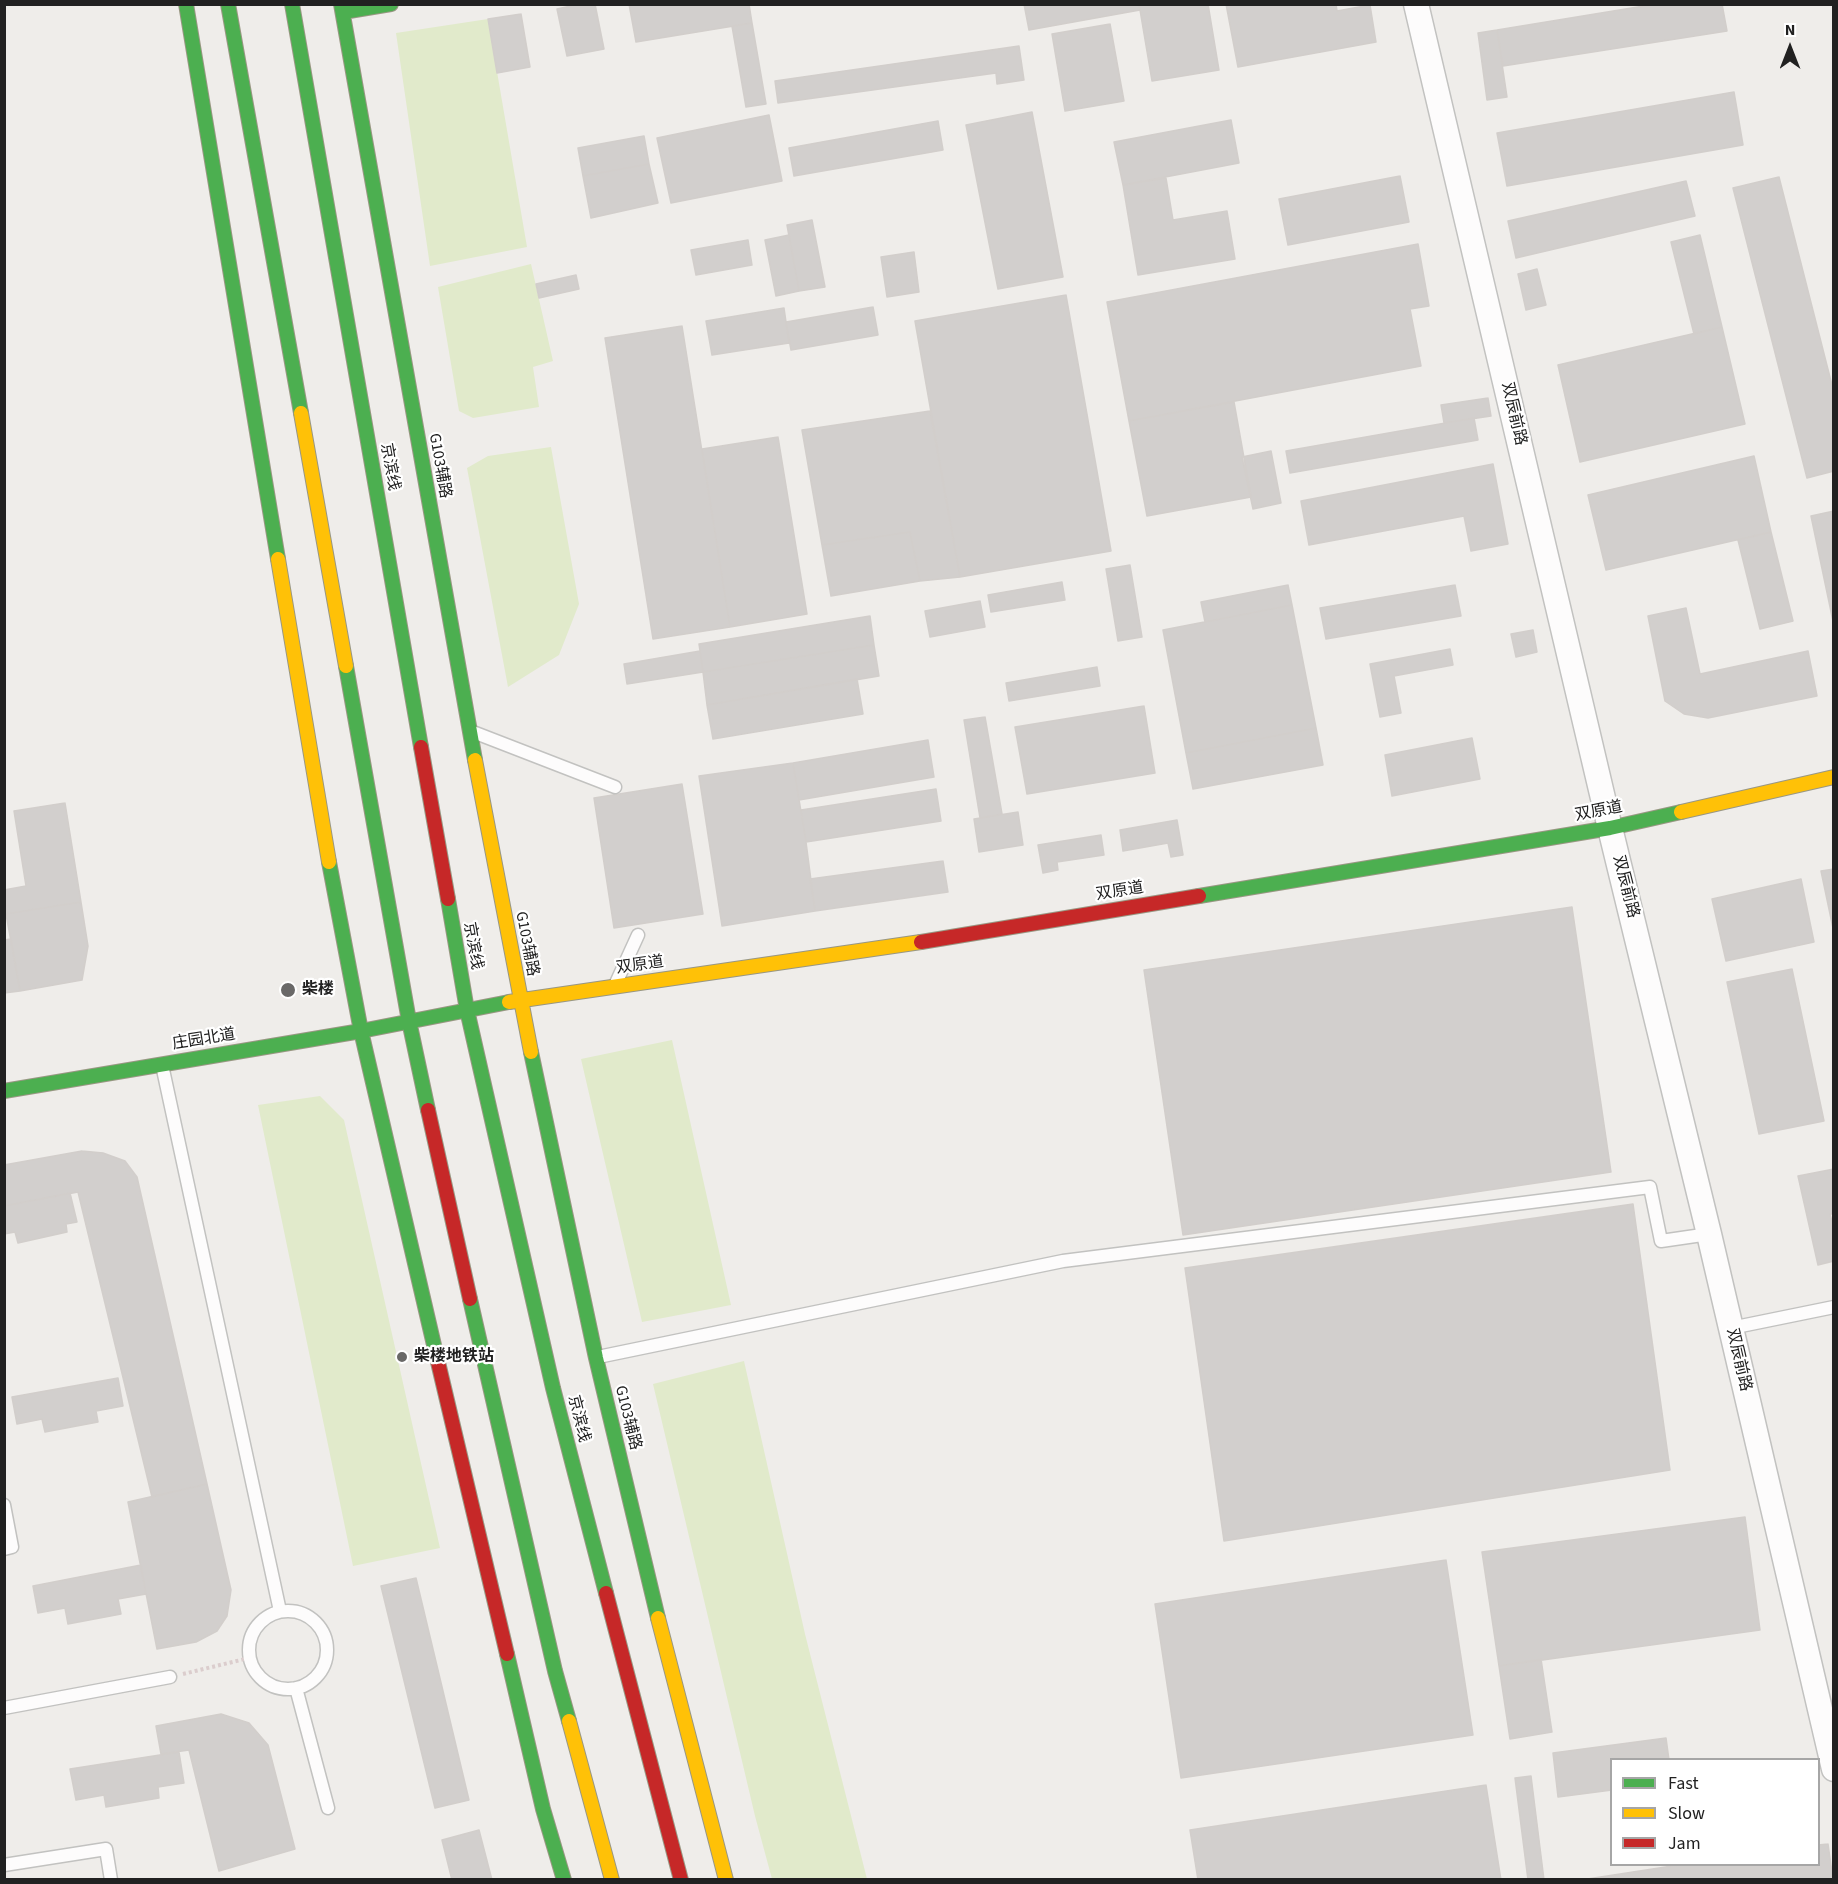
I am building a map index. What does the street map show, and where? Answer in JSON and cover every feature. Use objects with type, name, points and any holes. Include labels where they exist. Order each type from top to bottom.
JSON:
[{"type":"main road","points":[[186,4],[339,923],[361,1030],[543,1809],[564,1880]]},
{"type":"main road","points":[[228,4],[410,1021],[487,1378],[555,1671],[612,1880]]},
{"type":"main road","name":"京滨线","points":[[292,4],[467,1010],[553,1388],[681,1880]]},
{"type":"main road","points":[[342,8],[391,4]]},
{"type":"main road","name":"G103辅路","points":[[342,8],[469,730],[520,1000],[596,1358],[674,1684],[726,1880]]},
{"type":"main road","name":"双原道","points":[[410,1021],[520,1000],[939,939],[1610,828],[1833,777]]},
{"type":"main road","name":"庄园北道","points":[[4,1092],[410,1021]]},
{"type":"main road","points":[[606,1856],[606,1880]]},
{"type":"street","name":"双辰前路","points":[[1416,4],[1610,828],[1731,1328],[1833,1769]]},
{"type":"lane","points":[[469,730],[615,787]]},
{"type":"lane","points":[[615,986],[638,935]]},
{"type":"lane","points":[[161,1064],[280,1611]]},
{"type":"lane","points":[[596,1358],[1062,1261],[1650,1187],[1661,1241],[1708,1234]]},
{"type":"lane","points":[[1731,1328],[1833,1307]]},
{"type":"lane","points":[[4,1504],[12,1547],[4,1549]]},
{"type":"lane","points":[[280,1611],[293,1611],[307,1615],[317,1623],[324,1635],[327,1648],[326,1662],[319,1674],[309,1683],[296,1688],[278,1687],[261,1679],[249,1658],[252,1634],[258,1623],[280,1611]]},
{"type":"lane","points":[[4,1708],[170,1677]]},
{"type":"lane","points":[[296,1688],[328,1808]]},
{"type":"lane","points":[[4,1865],[106,1849],[111,1880]]},
{"type":"path","points":[[170,1677],[249,1658]]},
{"type":"green space","points":[[488,19],[527,247],[430,266],[396,33]]},
{"type":"green space","points":[[531,264],[553,361],[533,367],[539,407],[473,418],[459,411],[438,287]]},
{"type":"green space","points":[[551,447],[579,604],[559,655],[508,687],[467,468],[488,456]]},
{"type":"green space","points":[[672,1040],[731,1305],[642,1322],[581,1059]]},
{"type":"green space","points":[[320,1096],[344,1120],[440,1548],[353,1566],[258,1105]]},
{"type":"green space","points":[[744,1361],[805,1634],[867,1879],[772,1879],[755,1816],[653,1384]]},
{"type":"building","points":[[580,4],[595,4],[604,49],[567,56],[557,9]]},
{"type":"building","points":[[629,4],[749,4],[752,23],[636,42]]},
{"type":"building","points":[[1024,4],[1139,4],[1140,10],[1029,30]]},
{"type":"building","points":[[1139,4],[1208,4],[1219,70],[1152,81]]},
{"type":"building","points":[[1226,4],[1336,4],[1337,11],[1370,5],[1376,42],[1238,67]]},
{"type":"building","points":[[1656,4],[1722,4],[1727,31],[1503,66],[1497,30]]},
{"type":"building","points":[[521,14],[530,67],[497,73],[488,19]]},
{"type":"building","points":[[752,23],[766,104],[746,107],[732,26]]},
{"type":"building","points":[[1110,24],[1124,101],[1065,111],[1052,34]]},
{"type":"building","points":[[1497,30],[1507,97],[1487,100],[1478,33]]},
{"type":"building","points":[[1019,46],[1024,80],[997,84],[996,73],[778,103],[775,81]]},
{"type":"building","points":[[1734,92],[1743,145],[1507,186],[1497,133]]},
{"type":"building","points":[[1032,112],[1063,277],[998,289],[966,125]]},
{"type":"building","points":[[769,115],[782,181],[671,203],[657,138]]},
{"type":"building","points":[[1231,120],[1239,163],[1123,185],[1114,142]]},
{"type":"building","points":[[938,121],[943,150],[794,176],[789,148]]},
{"type":"building","points":[[644,136],[649,164],[583,176],[578,148]]},
{"type":"building","points":[[649,164],[658,203],[591,218],[583,176]]},
{"type":"building","points":[[1400,176],[1409,222],[1288,245],[1279,199]]},
{"type":"building","points":[[1779,177],[1834,393],[1834,471],[1807,478],[1733,188]]},
{"type":"building","points":[[1166,178],[1173,220],[1227,211],[1235,259],[1138,275],[1123,185]]},
{"type":"building","points":[[1686,181],[1695,216],[1516,258],[1508,221]]},
{"type":"building","points":[[812,220],[825,287],[799,291],[787,225]]},
{"type":"building","points":[[789,235],[799,291],[776,296],[765,240]]},
{"type":"building","points":[[1700,235],[1722,327],[1694,334],[1671,242]]},
{"type":"building","points":[[748,240],[752,265],[696,275],[691,250]]},
{"type":"building","points":[[1418,244],[1429,306],[1410,309],[1421,366],[1129,421],[1107,302]]},
{"type":"building","points":[[914,252],[919,292],[887,297],[881,257]]},
{"type":"building","points":[[1537,269],[1546,305],[1526,310],[1518,274]]},
{"type":"building","points":[[576,275],[579,289],[539,298],[536,284]]},
{"type":"building","points":[[1066,295],[1111,551],[960,577],[915,321]]},
{"type":"building","points":[[873,307],[878,335],[791,350],[786,322]]},
{"type":"building","points":[[784,308],[789,343],[712,355],[706,321]]},
{"type":"building","points":[[682,326],[730,627],[653,639],[605,338]]},
{"type":"building","points":[[1722,327],[1745,424],[1580,462],[1558,365]]},
{"type":"building","points":[[1488,398],[1491,416],[1444,423],[1441,405]]},
{"type":"building","points":[[1234,402],[1251,497],[1147,516],[1129,421]]},
{"type":"building","points":[[930,411],[960,577],[920,581],[910,532],[822,545],[802,430]]},
{"type":"building","points":[[1474,418],[1478,440],[1290,473],[1286,451]]},
{"type":"building","points":[[778,437],[807,614],[730,627],[702,449]]},
{"type":"building","points":[[1271,451],[1281,503],[1253,509],[1242,457]]},
{"type":"building","points":[[1754,456],[1771,532],[1606,570],[1588,495]]},
{"type":"building","points":[[1493,464],[1508,544],[1471,551],[1464,516],[1309,545],[1301,501]]},
{"type":"building","points":[[1834,511],[1834,626],[1811,516]]},
{"type":"building","points":[[910,532],[920,581],[831,596],[822,545]]},
{"type":"building","points":[[1771,532],[1793,621],[1760,629],[1738,540]]},
{"type":"building","points":[[1130,565],[1142,637],[1118,641],[1106,569]]},
{"type":"building","points":[[1062,582],[1065,600],[991,612],[988,595]]},
{"type":"building","points":[[1288,585],[1292,605],[1205,622],[1201,602]]},
{"type":"building","points":[[1455,585],[1461,616],[1326,639],[1320,608]]},
{"type":"building","points":[[980,601],[985,627],[930,637],[925,611]]},
{"type":"building","points":[[1292,605],[1316,728],[1186,753],[1163,630]]},
{"type":"building","points":[[1686,608],[1700,674],[1808,651],[1817,696],[1708,718],[1684,714],[1665,701],[1648,616]]},
{"type":"building","points":[[870,616],[874,645],[703,672],[699,644]]},
{"type":"building","points":[[1533,630],[1537,652],[1516,657],[1511,634]]},
{"type":"building","points":[[874,645],[879,676],[707,705],[703,672]]},
{"type":"building","points":[[1450,649],[1453,665],[1394,676],[1401,713],[1380,717],[1370,664]]},
{"type":"building","points":[[700,651],[703,672],[627,684],[624,664]]},
{"type":"building","points":[[1097,667],[1100,686],[1009,701],[1006,683]]},
{"type":"building","points":[[857,679],[863,714],[713,739],[707,705]]},
{"type":"building","points":[[1144,706],[1155,773],[1027,794],[1015,727]]},
{"type":"building","points":[[985,717],[1002,814],[980,818],[964,720]]},
{"type":"building","points":[[1316,728],[1323,765],[1193,789],[1186,753]]},
{"type":"building","points":[[1472,738],[1480,779],[1392,796],[1385,755]]},
{"type":"building","points":[[928,740],[934,777],[799,800],[793,763]]},
{"type":"building","points":[[793,763],[815,911],[722,926],[699,776]]},
{"type":"building","points":[[682,784],[703,914],[614,928],[594,798]]},
{"type":"building","points":[[936,789],[941,821],[806,842],[801,810]]},
{"type":"building","points":[[65,803],[81,902],[6,914],[4,890],[26,886],[14,811]]},
{"type":"building","points":[[1018,812],[1023,845],[979,852],[974,819]]},
{"type":"building","points":[[1177,820],[1183,855],[1171,857],[1168,843],[1123,851],[1120,830]]},
{"type":"building","points":[[1101,835],[1104,855],[1057,862],[1058,870],[1043,873],[1038,845]]},
{"type":"building","points":[[943,861],[948,892],[815,911],[810,879]]},
{"type":"building","points":[[1834,869],[1834,933],[1821,871]]},
{"type":"building","points":[[1801,879],[1814,942],[1726,961],[1712,899]]},
{"type":"building","points":[[81,902],[88,946],[82,980],[20,991],[6,914]]},
{"type":"building","points":[[1572,907],[1611,1172],[1183,1235],[1144,970]]},
{"type":"building","points":[[11,939],[20,991],[4,993],[4,940]]},
{"type":"building","points":[[1792,969],[1824,1121],[1759,1134],[1727,982]]},
{"type":"building","points":[[82,1151],[103,1153],[125,1161],[137,1177],[207,1484],[152,1497],[78,1192],[4,1206],[4,1165]]},
{"type":"building","points":[[1834,1169],[1834,1214],[1830,1214],[1834,1229],[1834,1261],[1818,1265],[1798,1176]]},
{"type":"building","points":[[70,1193],[77,1222],[66,1224],[67,1232],[18,1243],[15,1232],[4,1234],[4,1206]]},
{"type":"building","points":[[1633,1204],[1670,1470],[1224,1541],[1185,1268]]},
{"type":"building","points":[[118,1378],[123,1406],[96,1411],[98,1422],[45,1432],[42,1419],[17,1424],[12,1397]]},
{"type":"building","points":[[207,1484],[231,1590],[227,1616],[217,1631],[196,1642],[157,1649],[128,1502]]},
{"type":"building","points":[[1745,1517],[1760,1630],[1499,1666],[1482,1552]]},
{"type":"building","points":[[1446,1560],[1473,1735],[1181,1778],[1155,1604]]},
{"type":"building","points":[[141,1565],[146,1594],[118,1599],[121,1614],[68,1624],[65,1608],[38,1613],[33,1586]]},
{"type":"building","points":[[416,1578],[469,1800],[435,1808],[381,1586]]},
{"type":"building","points":[[1541,1659],[1552,1732],[1510,1739],[1499,1666]]},
{"type":"building","points":[[221,1714],[249,1723],[268,1745],[295,1849],[219,1871],[189,1750],[161,1754],[156,1726]]},
{"type":"building","points":[[1666,1738],[1669,1758],[1610,1758],[1610,1790],[1558,1797],[1553,1753]]},
{"type":"building","points":[[179,1752],[184,1783],[158,1787],[159,1798],[106,1807],[104,1795],[76,1800],[70,1769]]},
{"type":"building","points":[[1531,1776],[1544,1880],[1528,1880],[1515,1778]]},
{"type":"building","points":[[1486,1785],[1501,1880],[1198,1880],[1190,1830]]},
{"type":"building","points":[[479,1830],[492,1880],[452,1880],[442,1840]]},
{"type":"building","points":[[1828,1844],[1833,1880],[1581,1880],[1672,1866],[1820,1866],[1820,1845]]},
{"type":"traffic: fast","points":[[186,4],[278,559]]},
{"type":"traffic: fast","points":[[228,4],[301,413]]},
{"type":"traffic: fast","points":[[292,4],[421,747]]},
{"type":"traffic: fast","points":[[341,4],[475,760]]},
{"type":"traffic: fast","points":[[343,12],[391,4]]},
{"type":"traffic: fast","points":[[346,666],[409,1021],[428,1110]]},
{"type":"traffic: fast","points":[[1199,896],[1610,828],[1681,812]]},
{"type":"traffic: fast","points":[[329,862],[361,1031],[437,1358]]},
{"type":"traffic: fast","points":[[448,899],[467,1010],[553,1388],[606,1593]]},
{"type":"traffic: fast","points":[[4,1091],[361,1031],[509,1002]]},
{"type":"traffic: fast","points":[[531,1052],[596,1358],[658,1618]]},
{"type":"traffic: fast","points":[[470,1299],[555,1671],[569,1721]]},
{"type":"traffic: fast","points":[[507,1654],[543,1809],[564,1880]]},
{"type":"traffic: slow","points":[[301,413],[346,666]]},
{"type":"traffic: slow","points":[[278,559],[329,862]]},
{"type":"traffic: slow","points":[[475,760],[531,1052]]},
{"type":"traffic: slow","points":[[1681,812],[1834,777]]},
{"type":"traffic: slow","points":[[509,1002],[921,942]]},
{"type":"traffic: slow","points":[[658,1618],[726,1880]]},
{"type":"traffic: slow","points":[[569,1721],[612,1880]]},
{"type":"traffic: jam","points":[[421,747],[448,899]]},
{"type":"traffic: jam","points":[[921,942],[1199,896]]},
{"type":"traffic: jam","points":[[428,1110],[470,1299]]},
{"type":"traffic: jam","points":[[437,1358],[507,1654]]},
{"type":"traffic: jam","points":[[606,1593],[681,1880]]},
{"type":"place","name":"柴楼","points":[[288,990]]},
{"type":"place","name":"柴楼地铁站","points":[[402,1357]]}]
